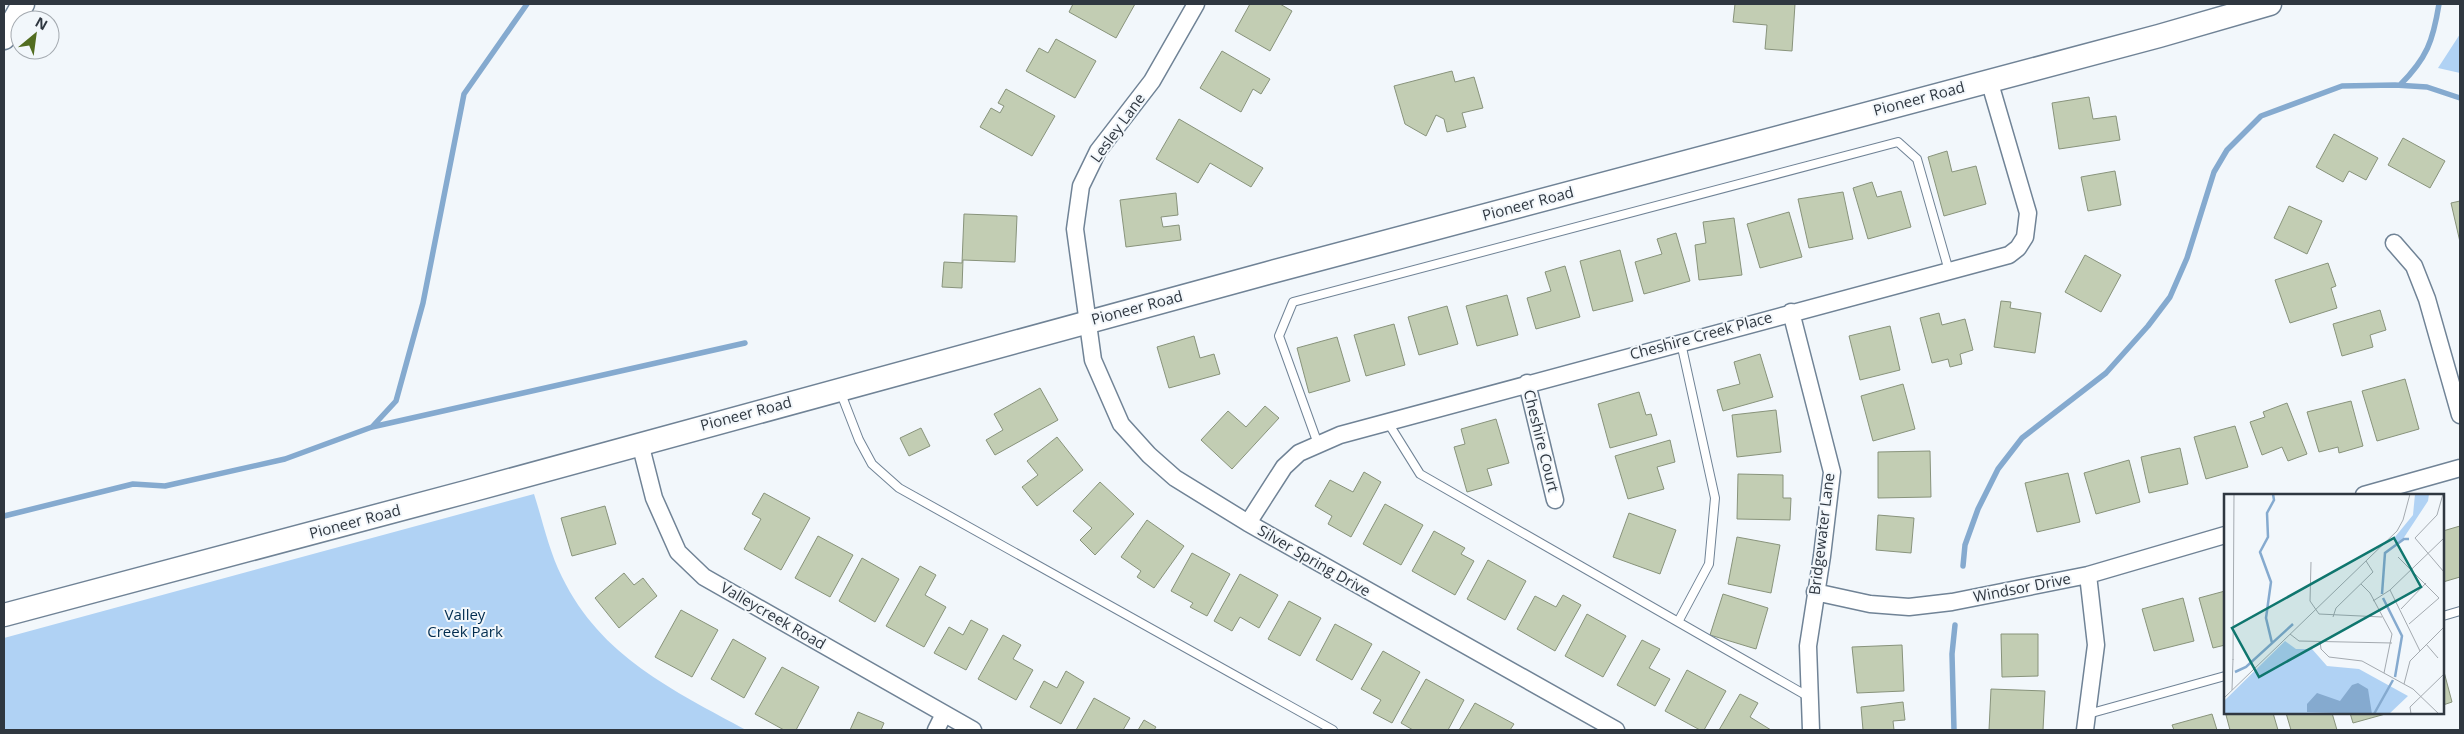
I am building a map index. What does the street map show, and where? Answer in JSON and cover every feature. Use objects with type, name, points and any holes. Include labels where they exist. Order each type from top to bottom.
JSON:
[{"type":"main road","points":[[4,38],[23,4]]},
{"type":"main road","name":"Pioneer Road","points":[[4,615],[839,389],[1713,156],[1989,80],[2159,36],[2270,4]]},
{"type":"street","name":"Lesley Lane","points":[[1089,322],[1074,229],[1081,186],[1098,151],[1152,82],[1196,4]]},
{"type":"street","name":"Cheshire Creek Place","points":[[1248,523],[1284,467],[1299,453],[1318,444],[1387,421],[2009,255],[2018,248],[2025,237],[2028,213],[1989,80]]},
{"type":"street","points":[[2394,243],[2414,266],[2427,299],[2460,414]]},
{"type":"street","name":"Bridgewater Lane","points":[[1790,312],[1832,472],[1822,556],[1808,646],[1812,730]]},
{"type":"street","name":"Silver Spring Drive","points":[[1089,322],[1093,360],[1120,424],[1149,455],[1175,478],[1248,523],[1616,730]]},
{"type":"street","name":"Cheshire Court","points":[[1527,383],[1555,500]]},
{"type":"street","name":"Valleycreek Road","points":[[640,443],[654,498],[678,552],[704,577],[973,730]]},
{"type":"street","points":[[2368,494],[2460,468]]},
{"type":"street","name":"Windsor Drive","points":[[1815,592],[1870,604],[1910,607],[1952,602],[2088,575],[2224,535]]},
{"type":"street","points":[[2085,730],[2096,644],[2088,575]]},
{"type":"street","points":[[936,730],[944,714]]},
{"type":"lane","points":[[1318,444],[1279,336],[1293,302],[1898,142],[1917,159],[1949,271]]},
{"type":"lane","points":[[1678,622],[1709,564],[1715,498],[1681,342]]},
{"type":"lane","points":[[839,389],[859,440],[872,464],[899,488],[1333,730]]},
{"type":"lane","points":[[1387,421],[1420,474],[1810,698]]},
{"type":"lane","points":[[2444,616],[2460,612]]},
{"type":"lane","points":[[2088,714],[2224,676]]},
{"type":"green space","points":[[2460,34],[2460,73],[2438,68]]},
{"type":"green space","name":"Valley Creek Park","points":[[534,494],[557,567],[578,605],[597,629],[618,650],[666,685],[746,730],[4,730],[4,638]]},
{"type":"building","points":[[1073,4],[1135,4],[1116,38],[1069,12]]},
{"type":"building","points":[[1250,4],[1280,4],[1292,11],[1270,51],[1235,31]]},
{"type":"building","points":[[1735,4],[1795,4],[1792,51],[1765,49],[1767,25],[1733,22]]},
{"type":"building","points":[[1056,39],[1096,61],[1075,98],[1026,71],[1039,48],[1048,53]]},
{"type":"building","points":[[1222,51],[1270,79],[1261,94],[1253,89],[1241,112],[1200,88]]},
{"type":"building","points":[[1452,71],[1455,82],[1474,77],[1483,108],[1462,113],[1466,127],[1447,132],[1444,119],[1436,115],[1426,136],[1405,124],[1394,86]]},
{"type":"building","points":[[1006,89],[1055,116],[1032,156],[980,127],[991,108],[1000,113],[1004,106],[998,103]]},
{"type":"building","points":[[2089,97],[2093,119],[2116,116],[2120,140],[2059,149],[2052,103]]},
{"type":"building","points":[[1179,119],[1263,168],[1251,187],[1210,163],[1198,183],[1156,159]]},
{"type":"building","points":[[2334,134],[2378,158],[2366,180],[2349,171],[2343,182],[2316,167]]},
{"type":"building","points":[[2403,138],[2445,161],[2430,188],[2388,165]]},
{"type":"building","points":[[1947,151],[1952,172],[1976,166],[1986,204],[1944,216],[1928,157]]},
{"type":"building","points":[[2115,171],[2121,205],[2088,211],[2081,177]]},
{"type":"building","points":[[1872,182],[1877,197],[1901,191],[1911,227],[1868,239],[1853,188]]},
{"type":"building","points":[[1843,192],[1853,239],[1809,248],[1798,199]]},
{"type":"building","points":[[1176,193],[1178,215],[1161,217],[1163,227],[1179,225],[1181,240],[1126,247],[1120,200]]},
{"type":"building","points":[[2460,201],[2460,242],[2451,203]]},
{"type":"building","points":[[2289,206],[2322,221],[2307,254],[2274,238]]},
{"type":"building","points":[[1789,212],[1802,257],[1760,268],[1747,224]]},
{"type":"building","points":[[964,214],[1017,216],[1015,262],[963,260],[962,288],[942,287],[944,262],[962,263]]},
{"type":"building","points":[[1734,218],[1742,275],[1699,280],[1695,245],[1706,243],[1703,222]]},
{"type":"building","points":[[1676,233],[1690,281],[1644,294],[1635,262],[1662,254],[1657,239]]},
{"type":"building","points":[[1620,250],[1633,301],[1593,311],[1580,261]]},
{"type":"building","points":[[2085,255],[2121,275],[2101,312],[2065,292]]},
{"type":"building","points":[[2328,263],[2336,286],[2331,288],[2337,308],[2290,323],[2275,280]]},
{"type":"building","points":[[1565,266],[1580,317],[1536,329],[1527,298],[1551,291],[1545,272]]},
{"type":"building","points":[[1507,295],[1518,335],[1477,346],[1466,306]]},
{"type":"building","points":[[2001,301],[2011,302],[2010,308],[2041,313],[2035,353],[1994,347]]},
{"type":"building","points":[[1447,306],[1458,344],[1419,355],[1408,317]]},
{"type":"building","points":[[2380,310],[2386,330],[2370,335],[2373,347],[2342,356],[2333,324]]},
{"type":"building","points":[[1939,313],[1942,325],[1965,319],[1973,350],[1960,354],[1962,364],[1950,367],[1948,359],[1932,363],[1920,318]]},
{"type":"building","points":[[1394,324],[1405,365],[1366,376],[1354,335]]},
{"type":"building","points":[[1890,326],[1900,370],[1860,380],[1849,336]]},
{"type":"building","points":[[1194,336],[1200,358],[1214,354],[1220,374],[1169,388],[1157,347]]},
{"type":"building","points":[[1337,337],[1350,381],[1309,393],[1297,348]]},
{"type":"building","points":[[1760,354],[1773,397],[1723,411],[1717,390],[1740,384],[1734,362]]},
{"type":"building","points":[[2405,379],[2419,429],[2377,441],[2362,391]]},
{"type":"building","points":[[1903,384],[1915,429],[1873,441],[1861,396]]},
{"type":"building","points":[[1040,388],[1058,420],[995,455],[986,440],[1003,430],[994,414]]},
{"type":"building","points":[[1639,392],[1646,415],[1651,414],[1657,435],[1610,448],[1598,404]]},
{"type":"building","points":[[2351,401],[2363,446],[2339,453],[2338,447],[2319,452],[2307,412]]},
{"type":"building","points":[[2287,403],[2307,454],[2288,461],[2282,447],[2262,455],[2250,422],[2265,417],[2263,412]]},
{"type":"building","points":[[1265,406],[1279,418],[1232,469],[1201,440],[1228,411],[1246,427]]},
{"type":"building","points":[[1776,410],[1781,452],[1737,457],[1732,415]]},
{"type":"building","points":[[1496,419],[1509,463],[1487,469],[1492,485],[1467,492],[1454,447],[1465,444],[1461,429]]},
{"type":"building","points":[[2235,426],[2248,467],[2206,479],[2194,437]]},
{"type":"building","points":[[921,428],[930,446],[909,456],[900,438]]},
{"type":"building","points":[[1057,437],[1083,470],[1037,506],[1022,487],[1038,475],[1027,461]]},
{"type":"building","points":[[1670,440],[1675,462],[1657,467],[1664,489],[1628,499],[1615,456]]},
{"type":"building","points":[[2180,448],[2188,484],[2149,493],[2141,457]]},
{"type":"building","points":[[1930,451],[1931,497],[1878,498],[1878,452]]},
{"type":"building","points":[[2129,460],[2140,502],[2096,514],[2084,473]]},
{"type":"building","points":[[1364,472],[1381,482],[1351,537],[1328,524],[1332,516],[1315,506],[1330,480],[1353,492]]},
{"type":"building","points":[[2068,473],[2080,522],[2037,532],[2025,483]]},
{"type":"building","points":[[1738,474],[1783,475],[1783,498],[1791,498],[1790,520],[1737,519]]},
{"type":"building","points":[[1100,482],[1134,514],[1095,555],[1080,540],[1092,528],[1073,511]]},
{"type":"building","points":[[764,493],[810,518],[781,570],[744,549],[761,519],[752,514]]},
{"type":"building","points":[[1385,504],[1423,525],[1401,565],[1363,544]]},
{"type":"building","points":[[605,506],[616,544],[572,556],[561,518]]},
{"type":"building","points":[[1629,513],[1676,530],[1660,574],[1613,557]]},
{"type":"building","points":[[1878,515],[1914,518],[1911,553],[1876,550]]},
{"type":"building","points":[[1147,520],[1184,546],[1154,588],[1137,577],[1141,571],[1121,557]]},
{"type":"building","points":[[2460,526],[2460,577],[2444,582],[2444,531]]},
{"type":"building","points":[[1434,531],[1465,548],[1461,554],[1474,561],[1455,595],[1412,571]]},
{"type":"building","points":[[818,536],[853,555],[830,597],[795,578]]},
{"type":"building","points":[[1737,537],[1780,545],[1771,593],[1728,584]]},
{"type":"building","points":[[1192,553],[1230,574],[1207,616],[1190,607],[1193,603],[1171,591]]},
{"type":"building","points":[[862,558],[899,579],[875,622],[839,601]]},
{"type":"building","points":[[1488,560],[1526,581],[1505,620],[1467,599]]},
{"type":"building","points":[[920,566],[936,575],[925,595],[946,607],[924,647],[886,626]]},
{"type":"building","points":[[624,573],[634,585],[643,578],[657,596],[619,628],[595,598]]},
{"type":"building","points":[[1240,574],[1278,595],[1259,628],[1240,617],[1232,631],[1214,621]]},
{"type":"building","points":[[2224,591],[2224,645],[2213,648],[2199,598]]},
{"type":"building","points":[[1723,594],[1768,608],[1756,649],[1710,635]]},
{"type":"building","points":[[1563,595],[1581,605],[1555,651],[1517,629],[1535,596],[1556,607]]},
{"type":"building","points":[[2183,598],[2194,641],[2154,651],[2142,609]]},
{"type":"building","points":[[1289,601],[1321,618],[1300,656],[1268,639]]},
{"type":"building","points":[[681,610],[718,630],[692,677],[655,657]]},
{"type":"building","points":[[1587,614],[1626,636],[1603,677],[1565,656]]},
{"type":"building","points":[[971,620],[988,629],[966,670],[934,653],[949,627],[963,635]]},
{"type":"building","points":[[1335,624],[1372,644],[1352,680],[1316,660]]},
{"type":"building","points":[[2001,634],[2038,634],[2038,676],[2002,677]]},
{"type":"building","points":[[1003,635],[1021,645],[1013,659],[1033,670],[1016,700],[978,679]]},
{"type":"building","points":[[733,639],[766,658],[744,698],[711,679]]},
{"type":"building","points":[[1642,640],[1660,649],[1649,668],[1670,679],[1655,706],[1617,685]]},
{"type":"building","points":[[1902,645],[1904,691],[1857,693],[1852,647]]},
{"type":"building","points":[[1383,651],[1420,672],[1392,723],[1373,713],[1381,700],[1361,689]]},
{"type":"building","points":[[782,667],[819,687],[796,730],[784,730],[755,714]]},
{"type":"building","points":[[1687,670],[1726,691],[1704,730],[1700,730],[1665,711]]},
{"type":"building","points":[[1066,671],[1084,682],[1061,724],[1030,707],[1044,681],[1057,688]]},
{"type":"building","points":[[2444,672],[2452,702],[2444,705]]},
{"type":"building","points":[[1426,679],[1464,700],[1448,730],[1413,730],[1401,723]]},
{"type":"building","points":[[1991,689],[2045,691],[2043,730],[1989,730]]},
{"type":"building","points":[[1740,694],[1758,703],[1750,717],[1771,730],[1719,730]]},
{"type":"building","points":[[1094,698],[1130,718],[1123,730],[1076,730]]},
{"type":"building","points":[[1903,702],[1905,720],[1893,721],[1894,730],[1863,730],[1861,707]]},
{"type":"building","points":[[1475,703],[1514,724],[1510,730],[1459,730]]},
{"type":"building","points":[[858,712],[884,723],[881,730],[850,730]]},
{"type":"building","points":[[2212,714],[2217,730],[2174,730],[2172,725]]},
{"type":"building","points":[[2273,714],[2278,730],[2230,730],[2226,715]]},
{"type":"building","points":[[2286,714],[2332,714],[2337,730],[2291,730]]},
{"type":"building","points":[[2350,714],[2385,714],[2353,723]]},
{"type":"building","points":[[1144,720],[1156,727],[1154,730],[1138,730]]},
{"type":"waterway","points":[[372,427],[396,401],[423,303],[464,94],[527,4]]},
{"type":"waterway","points":[[2400,85],[2423,57],[2431,39],[2439,4]]},
{"type":"waterway","points":[[1963,566],[1965,545],[1978,509],[1998,469],[2022,438],[2106,373],[2148,326],[2170,297],[2187,258],[2214,172],[2227,150],[2261,116],[2342,86],[2395,85],[2427,87],[2460,98]]},
{"type":"waterway","points":[[4,516],[133,484],[165,486],[285,459],[372,427],[745,343]]},
{"type":"waterway","points":[[1954,730],[1952,654],[1955,625]]}]
